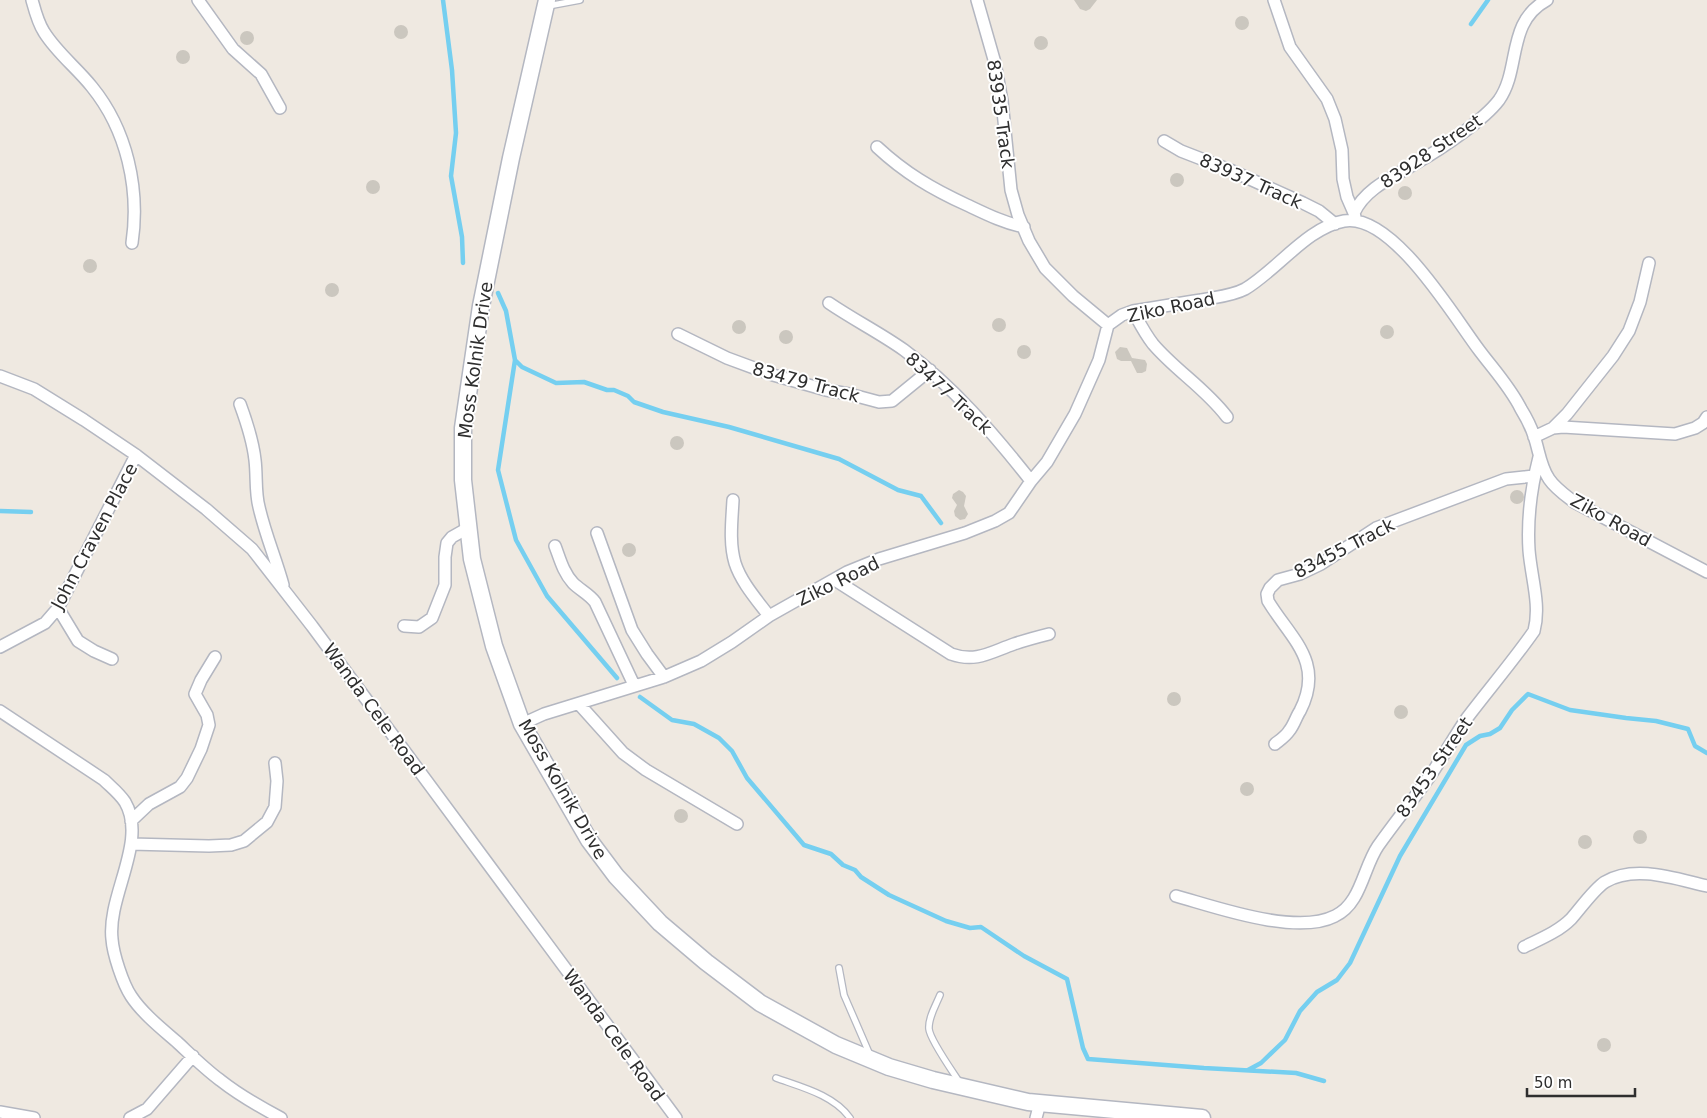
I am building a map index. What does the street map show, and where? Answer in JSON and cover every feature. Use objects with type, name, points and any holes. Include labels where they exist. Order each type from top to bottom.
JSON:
[{"type":"main road","name":"Moss Kolnik Drive","points":[[547,3],[503,195],[481,306],[468,383],[463,428],[464,480],[472,559],[494,646],[522,724],[589,840],[616,876],[660,923],[706,962],[760,1003],[836,1045],[873,1060],[933,1080],[1028,1102],[1038,1110],[1202,1118]]},
{"type":"street","points":[[32,0],[43,31],[52,44],[93,88],[111,116],[130,168],[134,192],[135,223],[132,243]]},
{"type":"street","points":[[198,0],[233,49],[260,74],[280,108]]},
{"type":"street","name":"83935 Track","points":[[977,0],[997,72],[1002,101],[1011,190],[1029,241],[1046,268],[1073,296],[1108,325]]},
{"type":"street","points":[[1274,0],[1290,47],[1328,99],[1335,118],[1342,150],[1343,179],[1347,198],[1355,217]]},
{"type":"street","name":"83928 Street","points":[[1355,217],[1358,203],[1371,191],[1426,158],[1491,110],[1501,98],[1519,36],[1527,17],[1538,5],[1547,0]]},
{"type":"street","name":"83937 Track","points":[[1164,141],[1181,151],[1223,167],[1304,204],[1335,224]]},
{"type":"street","points":[[877,147],[891,160],[929,187],[1000,221],[1024,227]]},
{"type":"street","name":"Ziko Road","points":[[522,724],[544,714],[664,677],[701,661],[769,616],[847,572],[871,562],[965,533],[1009,513],[1047,462],[1075,414],[1099,360],[1108,325],[1122,314],[1133,311],[1225,296],[1243,290],[1265,276],[1295,248],[1315,234],[1355,217],[1396,243],[1434,287],[1480,351],[1506,383],[1534,436],[1539,457],[1548,478],[1558,489],[1574,502],[1707,572]]},
{"type":"street","points":[[1553,428],[1612,356],[1629,331],[1640,302],[1649,263]]},
{"type":"street","name":"83477 Track","points":[[829,304],[895,344],[930,370],[994,435],[1031,481]]},
{"type":"street","points":[[1133,311],[1151,342],[1175,367],[1215,400],[1227,416]]},
{"type":"street","name":"83479 Track","points":[[678,334],[727,358],[773,375],[879,402],[892,400],[930,370]]},
{"type":"street","name":"Wanda Cele Road","points":[[0,376],[34,389],[84,420],[136,456],[206,509],[252,549],[284,589],[676,1118]]},
{"type":"street","points":[[240,404],[253,445],[256,462],[258,504],[284,589]]},
{"type":"street","points":[[1534,436],[1553,428],[1588,428],[1652,434],[1675,434],[1695,428],[1703,423],[1707,417]]},
{"type":"street","name":"John Craven Place","points":[[0,647],[45,623],[58,608],[136,456]]},
{"type":"street","name":"83453 Street","points":[[1176,896],[1263,920],[1309,923],[1335,917],[1346,909],[1359,889],[1368,864],[1376,850],[1444,756],[1465,721],[1534,631],[1537,620],[1537,608],[1531,566],[1529,525],[1531,487],[1539,457]]},
{"type":"street","name":"83455 Track","points":[[1275,744],[1290,731],[1308,693],[1309,680],[1308,666],[1298,645],[1268,601],[1267,594],[1270,588],[1278,580],[1300,574],[1321,564],[1376,528],[1506,479],[1534,476]]},
{"type":"street","points":[[733,500],[732,551],[735,563],[750,590],[769,616]]},
{"type":"street","points":[[404,626],[419,626],[432,618],[445,585],[445,557],[448,543],[452,537],[468,528]]},
{"type":"street","points":[[597,533],[632,630],[664,677]]},
{"type":"street","points":[[555,546],[563,569],[574,584],[595,602],[634,685]]},
{"type":"street","points":[[834,580],[951,654],[958,656],[980,658],[1016,643],[1049,634]]},
{"type":"street","points":[[58,608],[78,641],[112,659]]},
{"type":"street","points":[[131,821],[149,804],[180,787],[187,778],[201,749],[209,725],[207,715],[195,694],[215,657]]},
{"type":"street","points":[[579,704],[623,753],[646,770],[737,824]]},
{"type":"street","points":[[0,711],[104,780],[126,803],[131,821],[131,844],[112,912],[112,939],[117,962],[131,996],[156,1024],[219,1080],[261,1108],[281,1118]]},
{"type":"street","points":[[131,844],[209,846],[231,845],[244,841],[267,822],[275,807],[277,781],[275,763]]},
{"type":"street","points":[[1524,947],[1555,932],[1604,883],[1622,876],[1655,874],[1707,886]]},
{"type":"street","points":[[130,1118],[147,1109],[193,1056]]},
{"type":"street","points":[[0,1112],[34,1118]]},
{"type":"lane","points":[[547,3],[580,0]]},
{"type":"lane","points":[[839,968],[844,995],[873,1060]]},
{"type":"lane","points":[[940,995],[929,1023],[930,1033],[963,1087]]},
{"type":"lane","points":[[776,1078],[827,1097],[850,1118]]},
{"type":"building","points":[[1074,0],[1097,0],[1086,11],[1080,9]]},
{"type":"building","points":[[1239,16],[1245,16],[1249,23],[1245,30],[1239,30],[1235,26],[1235,20]]},
{"type":"building","points":[[398,25],[404,25],[408,32],[404,39],[398,39],[394,35],[394,29]]},
{"type":"building","points":[[244,31],[250,31],[254,38],[250,45],[244,45],[240,41],[240,35]]},
{"type":"building","points":[[1038,36],[1044,36],[1048,43],[1044,50],[1038,50],[1034,46],[1034,40]]},
{"type":"building","points":[[180,50],[186,50],[190,57],[186,64],[180,64],[176,60],[176,54]]},
{"type":"building","points":[[1174,173],[1180,173],[1184,180],[1180,187],[1174,187],[1170,183],[1170,177]]},
{"type":"building","points":[[370,180],[376,180],[380,187],[376,194],[370,194],[366,190],[366,184]]},
{"type":"building","points":[[1402,186],[1408,186],[1412,193],[1408,200],[1402,200],[1398,196],[1398,190]]},
{"type":"building","points":[[87,259],[93,259],[97,266],[93,273],[87,273],[83,269],[83,263]]},
{"type":"building","points":[[329,283],[335,283],[339,290],[335,297],[329,297],[325,293],[325,287]]},
{"type":"building","points":[[996,318],[1002,318],[1006,325],[1002,332],[996,332],[992,328],[992,322]]},
{"type":"building","points":[[736,320],[742,320],[746,327],[742,334],[736,334],[732,330],[732,324]]},
{"type":"building","points":[[1384,325],[1390,325],[1394,332],[1390,339],[1384,339],[1380,335],[1380,329]]},
{"type":"building","points":[[783,330],[789,330],[793,337],[789,344],[783,344],[779,340],[779,334]]},
{"type":"building","points":[[1021,345],[1027,345],[1031,352],[1027,359],[1021,359],[1017,355],[1017,349]]},
{"type":"building","points":[[1120,347],[1127,348],[1132,358],[1145,360],[1147,364],[1146,371],[1137,373],[1131,361],[1117,359],[1115,352]]},
{"type":"building","points":[[674,436],[680,436],[684,443],[680,450],[674,450],[670,446],[670,440]]},
{"type":"building","points":[[959,490],[966,496],[964,506],[968,514],[965,519],[960,520],[955,516],[954,511],[957,505],[952,498],[953,494]]},
{"type":"building","points":[[1514,490],[1520,490],[1524,497],[1520,504],[1514,504],[1510,500],[1510,494]]},
{"type":"building","points":[[626,543],[632,543],[636,550],[632,557],[626,557],[622,553],[622,547]]},
{"type":"building","points":[[1171,692],[1177,692],[1181,699],[1177,706],[1171,706],[1167,702],[1167,696]]},
{"type":"building","points":[[1398,705],[1404,705],[1408,712],[1404,719],[1398,719],[1394,715],[1394,709]]},
{"type":"building","points":[[1244,782],[1250,782],[1254,789],[1250,796],[1244,796],[1240,792],[1240,786]]},
{"type":"building","points":[[678,809],[684,809],[688,816],[684,823],[678,823],[674,819],[674,813]]},
{"type":"building","points":[[1637,830],[1643,830],[1647,837],[1643,844],[1637,844],[1633,840],[1633,834]]},
{"type":"building","points":[[1582,835],[1588,835],[1592,842],[1588,849],[1582,849],[1578,845],[1578,839]]},
{"type":"building","points":[[1601,1038],[1607,1038],[1611,1045],[1607,1052],[1601,1052],[1597,1048],[1597,1042]]},
{"type":"waterway","points":[[443,0],[452,70],[456,133],[451,176],[462,237],[463,263]]},
{"type":"waterway","points":[[1471,24],[1488,0]]},
{"type":"waterway","points":[[498,293],[506,311],[515,360],[498,470],[516,540],[547,596],[617,678]]},
{"type":"waterway","points":[[515,360],[522,367],[556,383],[584,382],[607,390],[614,390],[628,396],[634,402],[663,412],[729,427],[839,459],[898,490],[921,496],[941,523]]},
{"type":"waterway","points":[[0,511],[31,512]]},
{"type":"waterway","points":[[1248,1070],[1261,1063],[1285,1040],[1300,1011],[1317,992],[1337,980],[1350,963],[1400,856],[1466,745],[1480,736],[1490,734],[1500,728],[1512,710],[1528,694],[1570,710],[1656,721],[1688,729],[1695,746],[1707,753]]},
{"type":"waterway","points":[[640,697],[672,720],[694,724],[719,738],[732,751],[747,778],[804,845],[831,854],[843,865],[855,870],[861,877],[889,895],[946,921],[970,928],[981,927],[1024,956],[1067,979],[1083,1048],[1088,1059],[1296,1073],[1324,1081]]}]
